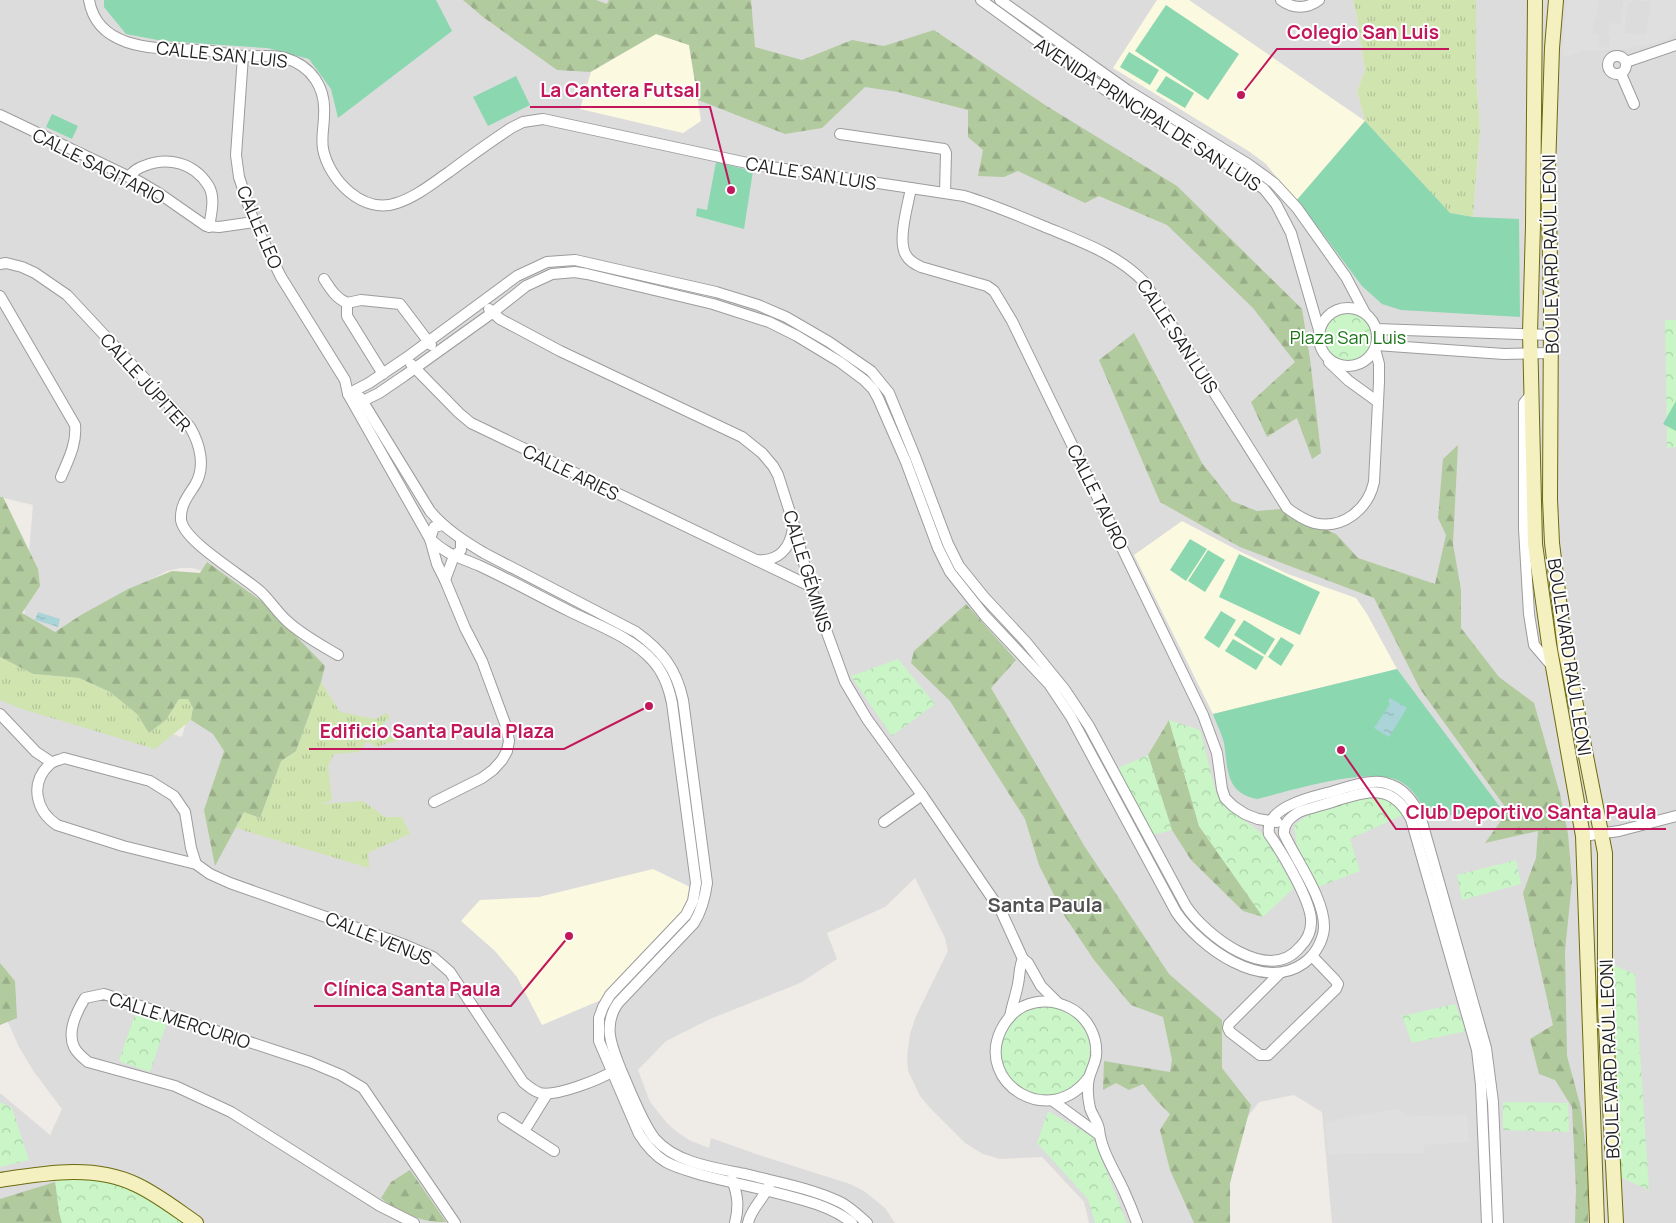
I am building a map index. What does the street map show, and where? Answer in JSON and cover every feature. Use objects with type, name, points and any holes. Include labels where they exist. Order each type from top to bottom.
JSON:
[{"type":"main road","name":"BOULEVARD RAÚL LEONI","points":[[1535,0],[1530,333],[1532,352],[1535,544],[1583,836],[1597,1223]]},
{"type":"main road","name":"BOULEVARD RAÚL LEONI","points":[[1556,0],[1552,48],[1548,159],[1551,230],[1550,499],[1552,543],[1564,649],[1605,853],[1605,1007],[1616,1223]]},
{"type":"main road","points":[[0,1180],[61,1173],[102,1174],[137,1185],[170,1204],[196,1223]]},
{"type":"street","name":"CALLE SAN LUIS","points":[[89,0],[95,18],[105,30],[117,39],[136,45],[158,49],[205,50],[243,56],[284,58],[306,68],[320,85],[325,102],[322,139],[328,165],[344,188],[367,202],[376,205],[388,206],[411,197],[511,128],[523,122],[543,119],[752,164],[964,196],[989,203],[1110,255],[1138,275],[1152,292],[1287,508],[1305,520],[1332,524],[1349,518],[1362,509],[1372,494],[1379,364],[1375,347]]},
{"type":"street","name":"AVENIDA PRINCIPAL DE SAN LUIS","points":[[981,0],[1104,89],[1233,167],[1264,189],[1276,204],[1291,233],[1319,330]]},
{"type":"street","name":"AVENIDA PRINCIPAL DE SAN LUIS","points":[[1000,0],[1126,90],[1248,164],[1274,182],[1297,208],[1340,269],[1365,313]]},
{"type":"street","points":[[1281,0],[1296,7],[1312,4],[1319,0]]},
{"type":"street","points":[[1665,49],[1676,39]]},
{"type":"street","points":[[1626,62],[1676,45]]},
{"type":"street","name":"CALLE LEO","points":[[243,56],[236,155],[239,177],[254,222],[281,277],[352,392]]},
{"type":"street","points":[[1617,56],[1626,62],[1626,69],[1621,74],[1613,74],[1609,69],[1608,63],[1611,58],[1617,56]]},
{"type":"street","points":[[1621,74],[1634,104]]},
{"type":"street","name":"CALLE SAGITARIO","points":[[0,115],[129,177],[160,194],[209,227]]},
{"type":"street","points":[[840,134],[944,149],[946,153],[944,193]]},
{"type":"street","points":[[129,177],[132,172],[141,167],[160,161],[172,161],[194,170],[209,186],[213,209],[209,227],[254,222]]},
{"type":"street","name":"CALLE TAURO","points":[[911,188],[903,239],[905,254],[914,264],[921,267],[987,286],[1000,299],[1195,698],[1210,734],[1225,798],[1232,806],[1245,814],[1285,825]]},
{"type":"street","points":[[867,1223],[840,1202],[795,1187],[733,1183],[676,1166],[654,1153],[639,1134],[615,1069],[608,1032],[614,1009],[626,993],[691,927],[700,913],[706,894],[707,883],[680,690],[676,677],[663,656],[636,632],[484,553],[443,525],[430,511],[352,392],[395,366],[484,303],[517,276],[547,262],[560,260],[588,262],[758,305],[786,317],[830,342],[872,371],[889,393],[948,544],[959,566],[1066,690],[1088,726],[1186,906],[1198,923],[1216,937],[1251,957],[1268,961],[1284,959],[1296,952],[1305,941],[1312,923],[1308,905],[1268,829],[1272,820],[1283,809],[1359,783],[1380,782],[1390,784],[1398,787],[1411,799],[1420,815],[1490,1066],[1495,1124],[1498,1223]]},
{"type":"street","name":"CALLE JÚPITER","points":[[0,264],[28,270],[46,279],[66,295],[190,427],[197,440],[201,461],[196,483],[183,503],[181,521],[185,530],[198,544],[262,593],[288,622],[316,643],[338,655]]},
{"type":"street","points":[[359,403],[379,393],[404,376],[492,314],[526,286],[543,277],[563,272],[587,274],[756,316],[782,327],[864,380],[878,398],[938,548],[950,572],[985,616],[1057,695],[1071,717],[1183,922],[1190,931],[1210,947],[1242,966],[1258,971],[1280,973],[1298,967],[1312,956],[1319,946],[1322,937],[1323,918],[1317,898],[1284,834],[1285,825],[1293,815],[1299,812],[1361,793],[1379,792],[1392,796],[1406,810],[1411,818],[1477,1050],[1481,1085],[1487,1223]]},
{"type":"street","points":[[324,279],[333,294],[347,304],[361,300],[400,304],[436,352]]},
{"type":"street","points":[[690,299],[692,287]]},
{"type":"street","points":[[0,296],[75,424],[76,436],[74,444],[61,477]]},
{"type":"street","name":"CALLE GÉMINIS","points":[[484,303],[492,314],[560,350],[742,437],[754,445],[773,466],[778,475],[794,525],[810,586],[845,682],[867,719],[1001,910],[1023,959],[1028,963],[1041,986],[1058,1003]]},
{"type":"street","points":[[347,304],[347,316],[383,374]]},
{"type":"street","points":[[1327,356],[1341,365],[1353,365],[1368,358],[1375,347],[1376,329],[1372,320],[1365,313],[1353,308],[1340,308],[1334,311],[1325,319],[1319,330],[1320,344],[1327,356],[1335,368],[1378,402]]},
{"type":"street","points":[[1376,329],[1551,335]]},
{"type":"street","points":[[1375,347],[1504,354],[1551,353]]},
{"type":"street","name":"CALLE ARIES","points":[[406,358],[471,423],[810,586]]},
{"type":"street","points":[[395,366],[402,369],[404,376]]},
{"type":"street","points":[[369,383],[371,389],[379,393]]},
{"type":"street","points":[[359,403],[430,539],[437,564],[465,628],[482,661],[506,726],[509,741],[507,751],[493,770],[482,778],[434,802]]},
{"type":"street","points":[[430,539],[434,527],[443,525]]},
{"type":"street","points":[[754,559],[770,560],[781,555],[790,540],[794,525]]},
{"type":"street","points":[[430,539],[454,556],[617,634],[646,654],[655,663],[670,693],[696,883],[695,892],[686,916],[619,984],[603,1007],[598,1025],[599,1041],[648,1129],[661,1145],[680,1156],[733,1172],[826,1207],[844,1216],[852,1223]]},
{"type":"street","points":[[445,580],[454,556],[461,550],[461,539]]},
{"type":"street","points":[[0,714],[36,752],[51,762],[64,758],[150,781],[174,796],[185,812],[190,848],[196,864]]},
{"type":"street","name":"CALLE VENUS","points":[[51,762],[40,777],[36,796],[43,813],[57,826],[196,864],[210,874],[230,883],[405,945],[433,957],[450,972],[523,1082],[532,1089],[546,1094]]},
{"type":"street","points":[[884,822],[922,795]]},
{"type":"street","points":[[1583,836],[1619,831],[1676,816]]},
{"type":"street","points":[[1280,973],[1228,1028],[1230,1032],[1264,1056],[1268,1055],[1336,989],[1338,984],[1336,980],[1312,956]]},
{"type":"street","points":[[1023,959],[1020,964],[1018,985],[1010,1017],[1004,1025],[997,1044],[996,1054],[1002,1074],[1014,1090],[1042,1101],[1053,1101],[1098,1134]]},
{"type":"street","name":"CALLE MERCURIO","points":[[414,1223],[380,1206],[231,1112],[175,1086],[88,1062],[73,1046],[72,1037],[76,1015],[85,998],[104,994],[310,1062],[341,1075],[363,1088],[455,1223]]},
{"type":"street","name":"CALLE GÉMINIS","points":[[1010,1017],[1022,1008],[1036,1002],[1058,1003],[1068,1006],[1080,1015],[1090,1028],[1094,1037],[1096,1058],[1089,1077],[1070,1096],[1053,1101]]},
{"type":"street","points":[[524,1131],[546,1094],[570,1089],[615,1069]]},
{"type":"street","name":"CALLE GÉMINIS","points":[[1089,1077],[1090,1108],[1099,1129],[1098,1134],[1137,1223]]},
{"type":"street","points":[[503,1118],[554,1151]]},
{"type":"street","points":[[1482,1124],[1495,1124]]},
{"type":"street","points":[[733,1172],[732,1180],[738,1193],[735,1223]]},
{"type":"street","points":[[748,1223],[752,1212],[768,1186]]},
{"type":"shaded area","points":[[0,0],[1353,0],[1365,70],[1357,91],[1365,121],[1450,213],[1473,217],[1480,129],[1476,76],[1476,0],[1676,0],[1676,1223],[1332,1223],[1322,1112],[1294,1095],[1259,1102],[1247,1118],[1239,1141],[1230,1183],[1230,1223],[1089,1223],[1084,1202],[1042,1157],[1000,1159],[983,1154],[965,1143],[920,1096],[908,1071],[907,1057],[910,1034],[916,1016],[948,951],[945,938],[915,878],[885,907],[827,933],[837,959],[800,983],[710,1019],[666,1041],[638,1070],[650,1102],[667,1123],[689,1140],[709,1148],[711,1138],[850,1184],[864,1191],[885,1208],[895,1223],[0,1223],[0,1093],[50,1135],[62,1109],[34,1072],[19,1047],[0,1004],[0,680],[34,689],[182,737],[189,712],[209,573],[192,568],[167,571],[128,592],[58,640],[24,630],[33,505],[0,497]]},
{"type":"shaded area","points":[[1157,0],[1189,0],[1365,121],[1296,201],[1266,164],[1250,152],[1113,68]]},
{"type":"shaded area","points":[[1567,0],[1599,0],[1597,18],[1594,18],[1592,33],[1599,34],[1598,46],[1609,48],[1609,23],[1620,24],[1623,0],[1633,0],[1628,2],[1624,33],[1646,35],[1651,2],[1636,0],[1676,0],[1676,31],[1664,40],[1643,46],[1621,50],[1583,50],[1562,58]]},
{"type":"shaded area","points":[[656,34],[689,45],[701,121],[683,133],[580,109],[591,72]]},
{"type":"shaded area","points":[[1182,521],[1288,574],[1356,598],[1367,614],[1397,669],[1213,714],[1134,555]]},
{"type":"shaded area","points":[[653,869],[692,888],[686,907],[601,1000],[542,1025],[517,977],[495,951],[461,921],[480,900],[539,897]]},
{"type":"shaded area","points":[[1397,1109],[1412,1116],[1467,1115],[1469,1142],[1424,1145],[1424,1153],[1328,1154],[1325,1123],[1345,1117]]},
{"type":"green space","points":[[104,0],[436,0],[452,31],[338,118],[331,89],[309,59],[267,48],[163,41],[126,34],[104,7]]},
{"type":"green space","points":[[463,0],[596,0],[607,4],[609,0],[751,0],[755,47],[802,60],[852,40],[884,46],[934,30],[1045,105],[1177,186],[1302,309],[1321,453],[1312,459],[1297,418],[1267,437],[1251,402],[1295,362],[1253,308],[1167,225],[1099,196],[1085,203],[1018,171],[1004,177],[978,176],[983,150],[968,137],[968,110],[898,92],[865,87],[822,128],[785,134],[698,100],[689,45],[656,34],[590,72],[557,70],[483,17]]},
{"type":"green space","points":[[1353,0],[1476,0],[1476,76],[1480,129],[1473,217],[1450,213],[1365,121],[1357,91],[1365,70]]},
{"type":"green space","points":[[1166,5],[1239,54],[1208,100],[1135,51]]},
{"type":"green space","points":[[1129,52],[1159,70],[1150,85],[1120,67]]},
{"type":"green space","points":[[516,76],[530,105],[488,126],[473,97]]},
{"type":"green space","points":[[1166,76],[1194,93],[1185,108],[1156,91]]},
{"type":"green space","points":[[52,114],[78,126],[72,139],[46,127]]},
{"type":"green space","points":[[1365,121],[1450,213],[1473,217],[1519,219],[1520,317],[1401,310],[1382,304],[1362,286],[1296,201]]},
{"type":"green space","points":[[716,162],[753,171],[744,229],[696,216],[697,208],[707,210]]},
{"type":"green space","name":"Plaza San Luis","points":[[1348,308],[1359,310],[1369,316],[1375,326],[1377,337],[1375,348],[1369,358],[1359,364],[1348,366],[1337,364],[1327,358],[1321,348],[1319,337],[1321,326],[1327,316],[1337,310]]},
{"type":"green space","points":[[1665,320],[1676,320],[1676,447],[1667,448]]},
{"type":"green space","points":[[1134,333],[1202,463],[1232,501],[1257,511],[1281,509],[1336,534],[1358,558],[1435,584],[1446,535],[1438,518],[1443,459],[1458,445],[1453,544],[1461,590],[1461,628],[1499,677],[1534,703],[1560,794],[1568,834],[1572,881],[1565,951],[1567,1056],[1581,1108],[1588,1167],[1588,1223],[1575,1223],[1576,1190],[1572,1107],[1555,1080],[1539,1074],[1530,1039],[1553,1025],[1523,893],[1536,858],[1538,831],[1485,843],[1508,811],[1420,689],[1374,598],[1240,547],[1160,502],[1099,360]]},
{"type":"green space","points":[[1676,401],[1676,431],[1663,424]]},
{"type":"green space","points":[[0,497],[3,497],[38,569],[40,586],[22,613],[55,632],[128,589],[172,571],[200,573],[207,562],[264,603],[325,666],[296,751],[281,761],[260,818],[244,812],[215,866],[204,810],[224,751],[213,734],[191,720],[193,708],[188,699],[179,699],[166,720],[149,733],[137,714],[110,692],[79,678],[33,674],[0,657]]},
{"type":"green space","points":[[1190,539],[1207,549],[1186,581],[1170,570]]},
{"type":"green space","points":[[1208,550],[1225,560],[1205,592],[1188,581]]},
{"type":"green space","points":[[1239,554],[1320,592],[1300,635],[1219,597]]},
{"type":"green space","points":[[966,604],[1016,660],[991,688],[1085,847],[1169,974],[1222,1020],[1222,1068],[1251,1105],[1230,1183],[1230,1223],[1194,1223],[1170,1170],[1160,1130],[1170,1114],[1143,1084],[1129,1090],[1116,1083],[1103,1090],[1104,1061],[1170,1072],[1172,1060],[1163,1017],[1131,1005],[1094,960],[1064,915],[1039,865],[1025,819],[950,701],[911,663],[914,651]]},
{"type":"green space","points":[[1221,611],[1236,620],[1219,648],[1204,638]]},
{"type":"green space","points":[[1244,620],[1275,639],[1265,655],[1234,635]]},
{"type":"green space","points":[[1281,637],[1294,645],[1281,666],[1268,657]]},
{"type":"green space","points":[[1233,639],[1264,657],[1256,670],[1225,651]]},
{"type":"green space","points":[[0,657],[33,674],[79,678],[110,692],[137,714],[149,733],[166,720],[179,699],[188,699],[193,708],[191,720],[155,749],[19,708],[0,700]]},
{"type":"green space","points":[[898,659],[935,704],[892,736],[851,676]]},
{"type":"green space","points":[[1397,669],[1500,807],[1429,819],[1418,798],[1406,785],[1387,778],[1370,776],[1330,781],[1257,799],[1247,796],[1234,785],[1228,770],[1224,743],[1213,714]]},
{"type":"green space","points":[[321,682],[340,712],[376,719],[386,713],[390,717],[376,732],[400,740],[376,747],[367,741],[359,752],[334,754],[328,766],[332,800],[321,804],[363,801],[385,817],[402,817],[410,834],[368,853],[369,868],[236,828],[244,812],[260,818],[281,761],[296,751]]},
{"type":"green space","points":[[1169,720],[1199,826],[1263,917],[1243,911],[1191,860],[1172,830],[1148,755]]},
{"type":"green space","points":[[1169,720],[1200,730],[1216,793],[1224,805],[1265,836],[1294,888],[1263,917],[1199,826]]},
{"type":"green space","points":[[1148,755],[1172,830],[1153,835],[1118,768]]},
{"type":"green space","points":[[1376,794],[1391,799],[1403,815],[1350,839],[1360,871],[1318,887],[1298,852],[1294,826],[1322,808]]},
{"type":"green space","points":[[1516,860],[1521,884],[1462,900],[1457,875]]},
{"type":"green space","points":[[0,963],[15,981],[17,1018],[0,1025]]},
{"type":"green space","points":[[1608,963],[1635,974],[1649,1190],[1615,1175]]},
{"type":"green space","points":[[1455,1004],[1466,1031],[1412,1043],[1402,1016]]},
{"type":"green space","points":[[1045,1006],[1062,1009],[1077,1019],[1087,1034],[1090,1051],[1087,1068],[1077,1083],[1062,1093],[1045,1096],[1028,1093],[1013,1083],[1003,1068],[1000,1051],[1003,1034],[1013,1019],[1028,1009]]},
{"type":"green space","points":[[136,1011],[167,1022],[150,1072],[119,1061]]},
{"type":"green space","points":[[0,1102],[12,1108],[29,1160],[0,1167]]},
{"type":"green space","points":[[1503,1102],[1568,1103],[1569,1132],[1503,1130]]},
{"type":"green space","points":[[1048,1111],[1093,1137],[1127,1223],[1095,1223],[1088,1199],[1037,1143]]},
{"type":"green space","points":[[410,1170],[446,1222],[419,1219],[395,1208],[381,1198],[391,1182]]},
{"type":"green space","points":[[55,1179],[103,1179],[131,1187],[189,1223],[62,1223]]},
{"type":"green space","points":[[55,1182],[62,1223],[0,1223],[0,1199]]},
{"type":"water","points":[[38,612],[60,619],[58,627],[35,620]]},
{"type":"water","points":[[1390,698],[1407,708],[1389,737],[1374,728],[1390,704],[1388,701]]},
{"type":"place","name":"Colegio San Luis","points":[[1241,95]]},
{"type":"place","name":"La Cantera Futsal","points":[[731,190]]},
{"type":"place","name":"Edificio Santa Paula Plaza","points":[[649,706]]},
{"type":"place","name":"Club Deportivo Santa Paula","points":[[1341,750]]},
{"type":"place","name":"Clínica Santa Paula","points":[[569,936]]},
{"type":"district","name":"Santa Paula","points":[[1045,904]]}]
